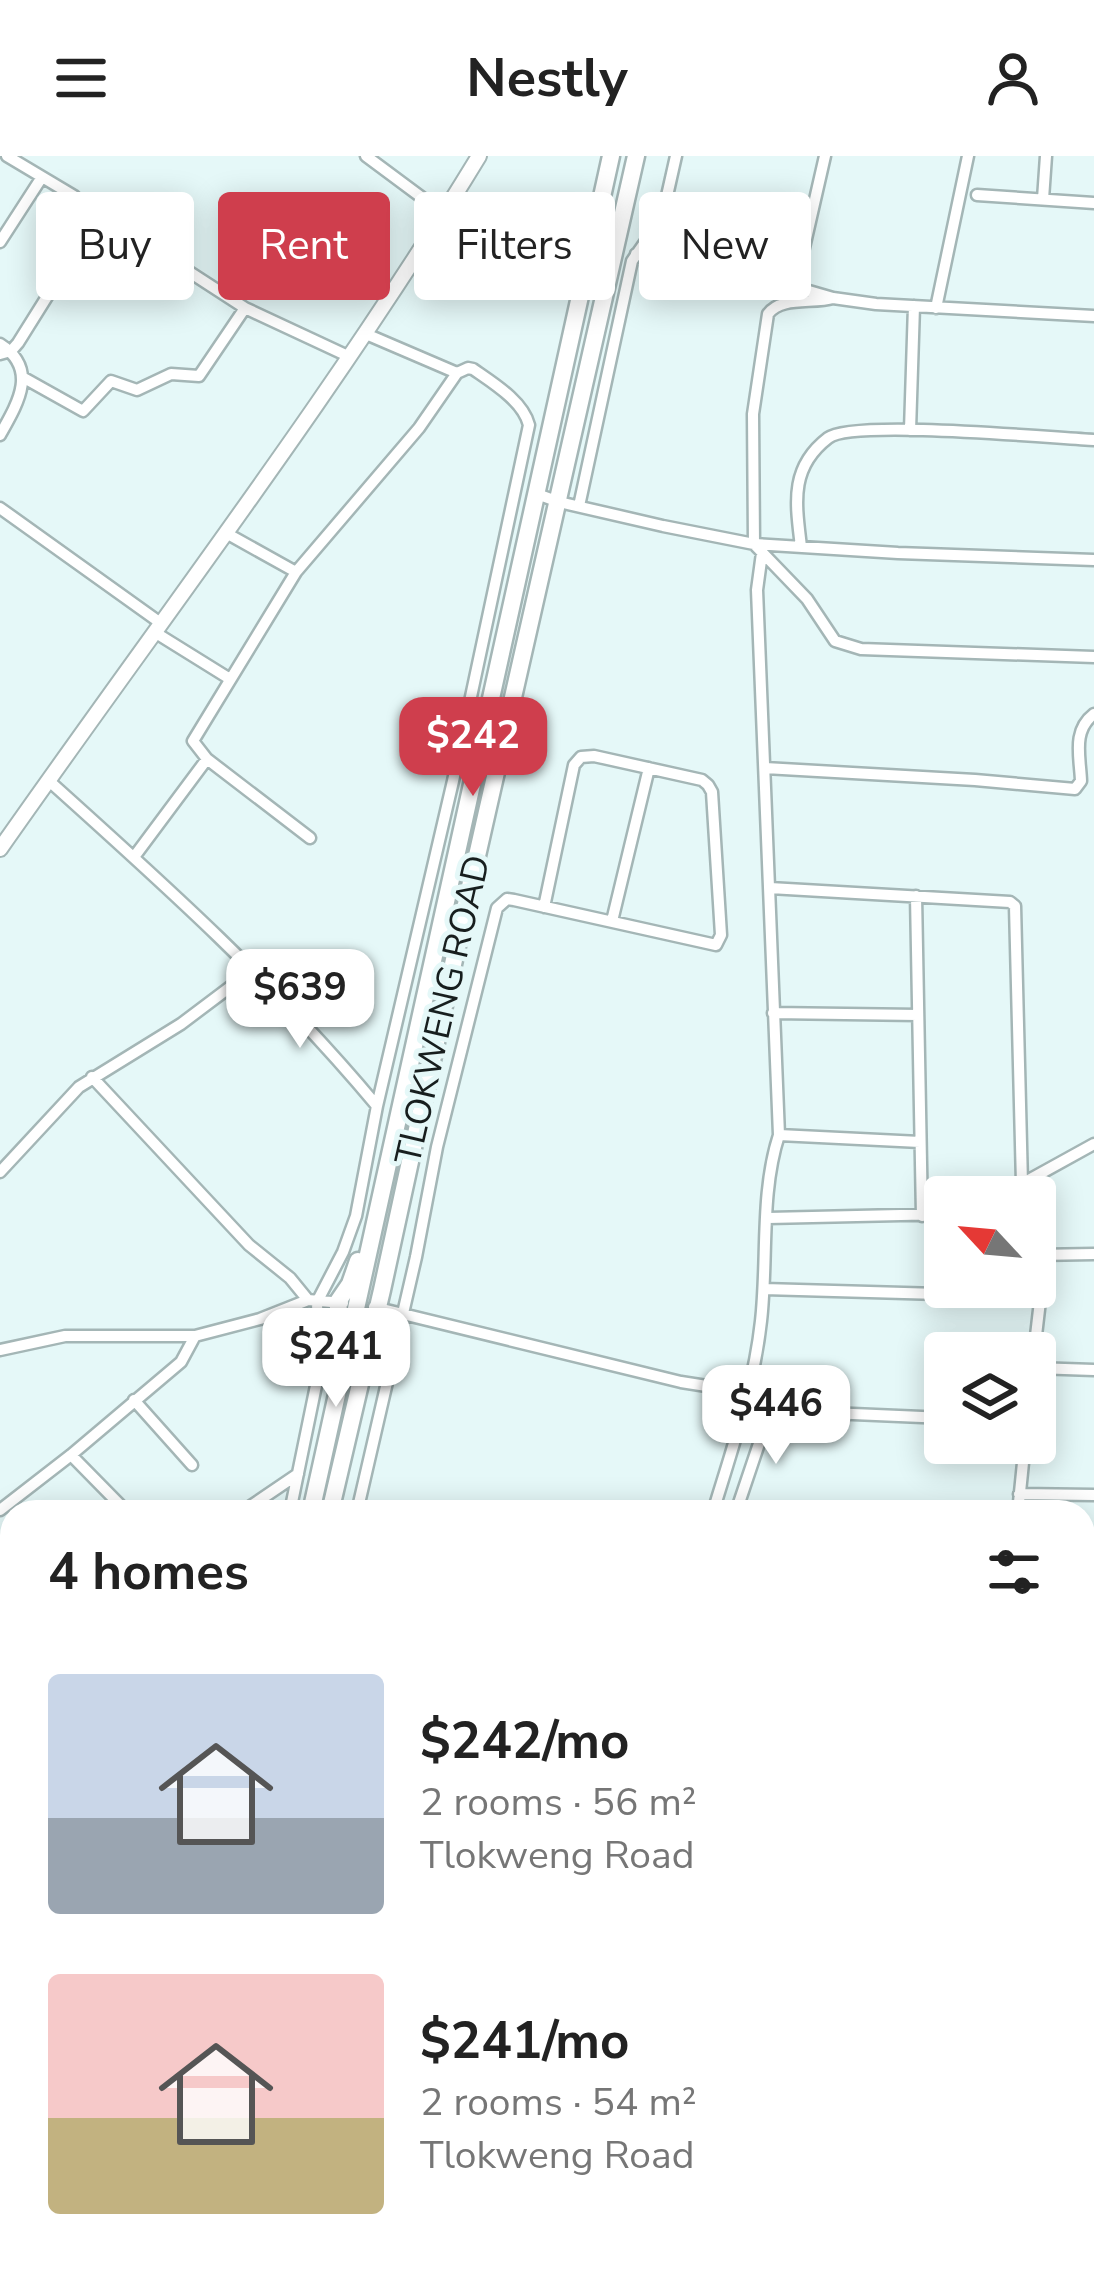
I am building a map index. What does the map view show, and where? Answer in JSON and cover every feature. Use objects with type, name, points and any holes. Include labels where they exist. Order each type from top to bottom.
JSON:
[{"type":"main road","name":"TLOKWENG ROAD","points":[[314,1500],[611,156]]},
{"type":"main road","name":"TLOKWENG ROAD","points":[[332,1500],[636,156]]},
{"type":"main road","points":[[342,1373],[342,1321],[321,1302],[350,1284],[373,1229]]},
{"type":"street","points":[[7,156],[67,192]]},
{"type":"street","points":[[0,242],[37,174],[41,156]]},
{"type":"street","points":[[366,156],[414,192]]},
{"type":"street","points":[[457,192],[479,156]]},
{"type":"street","points":[[579,506],[630,269],[662,218],[676,156]]},
{"type":"street","points":[[811,217],[825,156]]},
{"type":"street","points":[[936,308],[968,156]]},
{"type":"street","points":[[1043,199],[1046,156]]},
{"type":"street","points":[[977,195],[1094,203]]},
{"type":"street","points":[[0,849],[414,260]]},
{"type":"street","points":[[194,275],[245,308],[350,357]]},
{"type":"street","points":[[811,291],[833,298],[936,308],[1094,316]]},
{"type":"street","points":[[717,1500],[750,1385],[764,1289],[770,1163],[779,1135],[753,414],[770,308],[833,298]]},
{"type":"street","points":[[0,435],[24,378],[19,362],[4,350],[30,325],[45,300]]},
{"type":"street","points":[[910,430],[914,306]]},
{"type":"street","points":[[24,378],[82,411],[111,382],[137,390],[171,374],[199,376],[245,308]]},
{"type":"street","points":[[366,334],[457,374]]},
{"type":"street","points":[[293,1500],[319,1371],[321,1302],[351,1232],[529,425],[518,404],[468,368],[457,374],[419,428],[296,572],[193,739],[206,759],[310,838]]},
{"type":"street","points":[[801,547],[795,492],[821,445],[842,431],[1094,440]]},
{"type":"street","points":[[537,494],[759,548],[1094,560]]},
{"type":"street","points":[[0,508],[230,679]]},
{"type":"street","points":[[226,533],[296,572]]},
{"type":"street","points":[[759,548],[843,645],[1094,657]]},
{"type":"street","points":[[765,768],[1075,789],[1081,781],[1078,734],[1094,714]]},
{"type":"street","points":[[360,1500],[437,1147],[497,908],[507,899],[716,945],[721,939],[711,788],[702,780],[594,755],[577,760],[544,907]]},
{"type":"street","points":[[134,857],[206,759]]},
{"type":"street","points":[[612,921],[649,768]]},
{"type":"street","points":[[48,780],[254,969],[377,1106]]},
{"type":"street","points":[[770,888],[1010,902],[1016,907],[1022,1176]]},
{"type":"street","points":[[768,1218],[922,1216],[916,896]]},
{"type":"street","points":[[0,1172],[92,1077],[181,1024],[254,969]]},
{"type":"street","points":[[773,1013],[918,1015]]},
{"type":"street","points":[[92,1077],[242,1238],[321,1302]]},
{"type":"street","points":[[779,1135],[920,1142]]},
{"type":"street","points":[[1036,1176],[1094,1144]]},
{"type":"street","points":[[1056,1254],[1094,1254]]},
{"type":"street","points":[[764,1289],[924,1294]]},
{"type":"street","points":[[0,1350],[65,1336],[195,1336],[321,1302],[377,1308],[682,1382],[713,1387],[750,1385]]},
{"type":"street","points":[[13,1500],[181,1362],[195,1336]]},
{"type":"street","points":[[1056,1369],[1094,1370]]},
{"type":"street","points":[[134,1400],[192,1465]]},
{"type":"street","points":[[745,1405],[924,1417]]},
{"type":"street","points":[[740,1500],[771,1408]]},
{"type":"street","points":[[71,1455],[115,1500]]},
{"type":"street","points":[[1019,1500],[1022,1464]]},
{"type":"street","points":[[260,1500],[298,1474]]},
{"type":"street","points":[[1019,1494],[1094,1495]]}]
